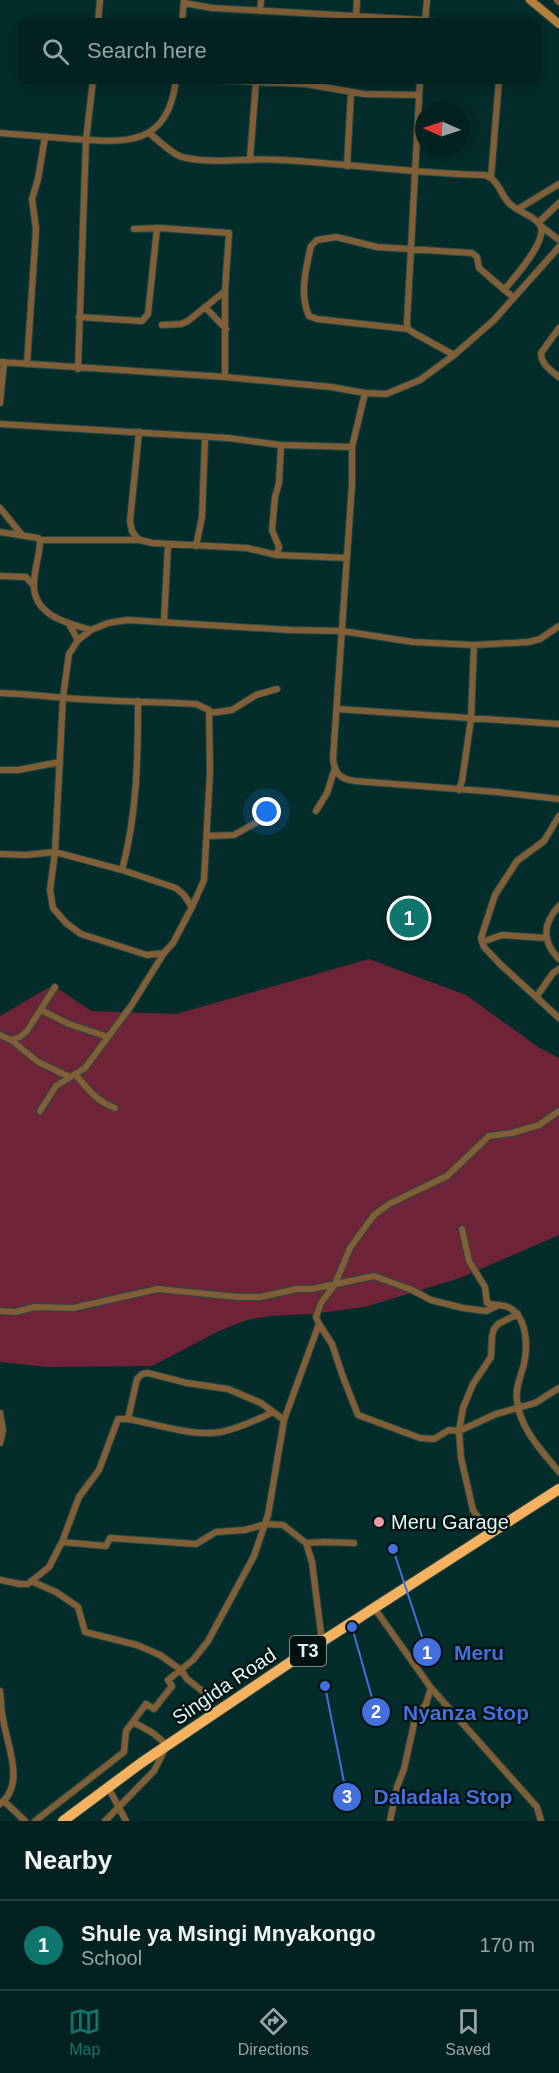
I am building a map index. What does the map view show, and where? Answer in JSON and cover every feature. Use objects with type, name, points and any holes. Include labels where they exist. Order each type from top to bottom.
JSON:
[{"type":"highway","name":"Singida Road","points":[[63,1821],[168,1745],[322,1642],[559,1489]]},
{"type":"street","points":[[98,18],[100,0]]},
{"type":"street","points":[[260,11],[261,0]]},
{"type":"street","points":[[356,17],[357,0]]},
{"type":"street","points":[[425,18],[428,0]]},
{"type":"street","points":[[530,0],[559,24]]},
{"type":"street","points":[[182,18],[184,1],[212,8],[373,18]]},
{"type":"street","points":[[78,369],[86,193],[86,140],[93,84]]},
{"type":"street","points":[[0,133],[127,141],[149,133],[166,113],[176,84]]},
{"type":"street","points":[[250,158],[256,84]]},
{"type":"street","points":[[305,84],[351,92],[419,95]]},
{"type":"street","points":[[408,329],[420,84]]},
{"type":"street","points":[[491,177],[499,84]]},
{"type":"street","points":[[347,166],[351,92]]},
{"type":"street","points":[[149,133],[182,157],[229,161],[250,158],[414,172],[485,175],[491,177],[510,205],[559,240]]},
{"type":"street","points":[[27,364],[36,229],[32,199],[39,179],[45,137]]},
{"type":"street","points":[[518,209],[559,184]]},
{"type":"street","points":[[504,290],[525,265],[537,244],[539,225],[559,202]]},
{"type":"street","points":[[79,317],[142,321],[148,314],[157,228]]},
{"type":"street","points":[[134,229],[157,228],[229,233],[225,291],[225,377]]},
{"type":"street","points":[[454,355],[408,329],[317,319],[309,316],[306,309],[304,282],[311,246],[317,240],[336,237],[377,247],[476,254],[479,268],[514,298]]},
{"type":"street","points":[[0,403],[2,362],[78,369],[225,377],[386,394],[408,386],[438,368],[454,355],[494,320],[559,247]]},
{"type":"street","points":[[162,325],[181,324],[225,291]]},
{"type":"street","points":[[205,307],[225,329]]},
{"type":"street","points":[[559,328],[541,352],[541,357],[559,377]]},
{"type":"street","points":[[316,811],[327,793],[334,771],[352,484],[352,447],[365,393]]},
{"type":"street","points":[[0,424],[228,438],[281,445],[352,447]]},
{"type":"street","points":[[139,432],[130,520],[132,531],[140,540]]},
{"type":"street","points":[[196,546],[202,517],[205,438]]},
{"type":"street","points":[[277,555],[279,547],[272,530],[275,497],[279,483],[281,445]]},
{"type":"street","points":[[0,508],[23,535]]},
{"type":"street","points":[[0,532],[40,540],[140,540],[168,545],[248,548],[277,555],[347,558]]},
{"type":"street","points":[[40,540],[34,586],[39,604],[43,609],[69,624],[92,630]]},
{"type":"street","points":[[164,621],[168,545]]},
{"type":"street","points":[[0,576],[26,577],[34,586]]},
{"type":"street","points":[[164,952],[147,955],[95,940],[81,934],[66,923],[53,908],[50,890],[55,852],[63,698],[69,654],[78,640],[108,623],[127,620],[342,631],[413,642],[474,645],[529,642],[540,639],[559,626]]},
{"type":"street","points":[[69,624],[78,640]]},
{"type":"street","points":[[459,790],[471,719],[474,645]]},
{"type":"street","points":[[210,713],[232,710],[251,698],[277,689]]},
{"type":"street","points":[[0,693],[196,704],[206,707],[210,713],[208,836],[204,880],[173,944],[164,952],[136,998],[86,1068],[52,1089],[40,1111]]},
{"type":"street","points":[[122,870],[133,818],[138,749],[138,701]]},
{"type":"street","points":[[337,709],[559,724]]},
{"type":"street","points":[[0,770],[18,770],[60,762]]},
{"type":"street","points":[[334,771],[346,780],[559,799]]},
{"type":"street","points":[[559,816],[544,841],[517,861],[495,895],[482,933],[482,942],[500,963],[559,1018]]},
{"type":"street","points":[[208,836],[234,835],[266,817]]},
{"type":"street","points":[[0,854],[25,855],[55,852],[122,870],[176,888],[192,907]]},
{"type":"street","points":[[559,906],[549,921],[546,938],[550,949],[559,959]]},
{"type":"street","points":[[482,942],[502,935],[546,938]]},
{"type":"street","points":[[537,996],[553,973],[559,969]]},
{"type":"street","points":[[11,1040],[27,1031],[55,987]]},
{"type":"street","points":[[41,1010],[69,1024],[108,1037]]},
{"type":"street","points":[[0,1035],[11,1040],[38,1062],[73,1076],[104,1104],[115,1108]]},
{"type":"street","points":[[559,1111],[538,1125],[512,1133],[489,1136],[447,1176],[389,1204],[375,1215],[350,1248],[335,1284],[321,1303],[316,1317],[332,1344],[358,1415],[420,1438],[434,1439],[449,1430],[459,1431],[496,1414],[535,1403],[559,1388]]},
{"type":"street","points":[[462,1229],[469,1261],[485,1287],[487,1303],[506,1306],[518,1314],[522,1322],[525,1360],[517,1395],[519,1409],[529,1433],[559,1472]]},
{"type":"street","points":[[0,1311],[15,1312],[35,1306],[70,1308],[158,1289],[260,1297],[368,1277],[378,1277],[431,1300],[463,1308],[486,1311],[499,1305]]},
{"type":"street","points":[[496,1530],[481,1521],[473,1510],[461,1458],[459,1431],[463,1408],[472,1384],[491,1357],[494,1329],[503,1321],[518,1314]]},
{"type":"street","points":[[35,1821],[124,1752],[126,1731],[146,1704],[154,1709],[171,1686],[168,1680],[193,1660],[208,1641],[249,1565],[266,1524],[284,1420],[320,1324]]},
{"type":"street","points":[[128,1419],[137,1379],[142,1374],[148,1373],[187,1383],[228,1389],[248,1397],[284,1420]]},
{"type":"street","points":[[0,1580],[20,1584],[31,1581],[48,1567],[62,1542],[79,1497],[99,1470],[118,1419],[198,1432],[220,1432],[259,1420],[273,1412]]},
{"type":"street","points":[[0,1413],[3,1430],[0,1443]]},
{"type":"street","points":[[62,1542],[106,1546],[110,1538],[196,1544],[216,1532],[245,1530],[266,1524],[283,1525],[306,1543],[312,1562],[322,1642]]},
{"type":"street","points":[[306,1543],[354,1543]]},
{"type":"street","points":[[31,1581],[56,1592],[78,1607],[85,1632],[137,1645],[160,1655],[181,1670],[187,1679],[210,1697]]},
{"type":"street","points":[[375,1609],[431,1688],[537,1807],[541,1821]]},
{"type":"street","points":[[390,1821],[415,1719],[426,1704],[431,1688]]},
{"type":"street","points":[[0,1691],[2,1728],[14,1771],[12,1787],[2,1802],[25,1821]]},
{"type":"street","points":[[105,1821],[154,1771],[168,1745],[133,1722]]},
{"type":"street","points":[[108,1787],[126,1821]]},
{"type":"shaded area","points":[[369,959],[466,995],[538,1047],[559,1058],[559,1235],[460,1278],[365,1307],[247,1320],[219,1331],[152,1366],[47,1367],[0,1362],[0,1016],[53,985],[91,1011],[176,1014]]},
{"type":"place","name":"Shule ya Msingi Mnyakongo","points":[[409,918]]},
{"type":"place","name":"Meru Garage","points":[[379,1522]]},
{"type":"place","name":"Meru","points":[[393,1549]]},
{"type":"place","name":"Nyanza Stop","points":[[352,1627]]},
{"type":"place","name":"Daladala Stop","points":[[325,1686]]}]
